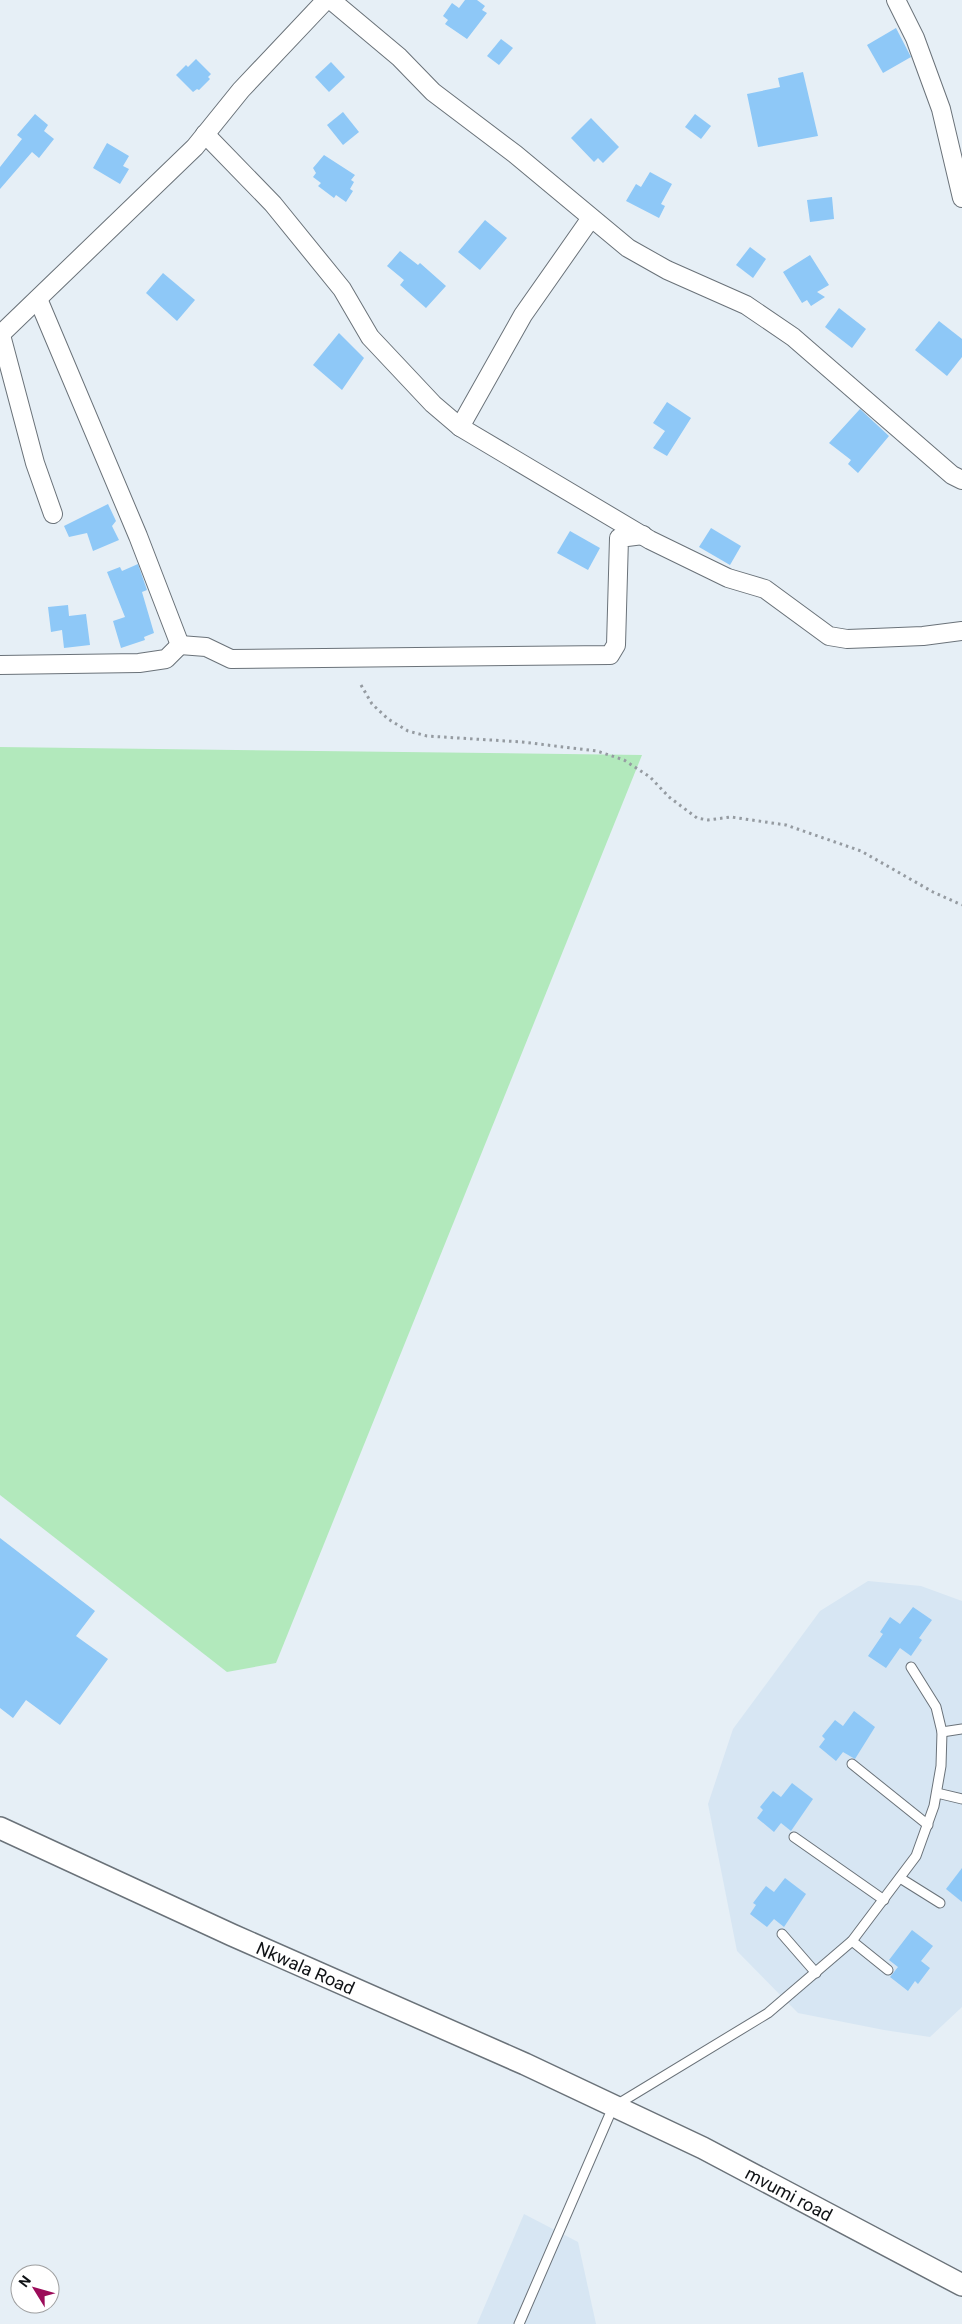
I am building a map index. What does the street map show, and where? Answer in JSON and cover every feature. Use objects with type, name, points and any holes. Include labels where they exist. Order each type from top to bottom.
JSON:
[{"type":"street","points":[[53,514],[35,463],[0,335],[195,147],[241,90],[326,0]]},
{"type":"street","points":[[331,0],[399,57],[433,92],[515,154],[628,248],[667,270],[746,305],[793,337],[938,462],[962,480]]},
{"type":"street","points":[[896,0],[915,38],[941,109],[962,198]]},
{"type":"street","points":[[205,134],[273,204],[342,289],[370,338],[433,404],[460,427],[643,535],[728,578],[765,589],[829,636],[847,639],[884,638],[923,636],[962,630]]},
{"type":"street","points":[[460,427],[523,315],[591,218]]},
{"type":"street","points":[[38,299],[138,536],[180,645]]},
{"type":"street","points":[[180,645],[206,648],[231,659],[610,655],[616,645],[619,538],[643,535]]},
{"type":"street","points":[[0,665],[139,663],[166,659],[180,645]]},
{"type":"street","name":"Nkwala Road","points":[[0,1828],[232,1934],[525,2064],[613,2107]]},
{"type":"street","name":"mvumi road","points":[[613,2107],[703,2148],[962,2285]]},
{"type":"lane","points":[[519,2324],[613,2107],[768,2014],[852,1941],[916,1856],[928,1825],[936,1793],[941,1766],[942,1732],[936,1707],[911,1667]]},
{"type":"lane","points":[[942,1732],[962,1730]]},
{"type":"lane","points":[[852,1764],[928,1825]]},
{"type":"lane","points":[[936,1793],[962,1799]]},
{"type":"lane","points":[[794,1837],[884,1900]]},
{"type":"lane","points":[[900,1878],[940,1903]]},
{"type":"lane","points":[[782,1934],[816,1973]]},
{"type":"lane","points":[[852,1941],[888,1970]]},
{"type":"path","points":[[360,685],[372,704],[388,719],[408,731],[427,736],[522,742],[597,751],[624,760],[650,777],[669,796],[697,818],[708,820],[731,817],[786,825],[861,851],[933,892],[962,905]]},
{"type":"shaded area","points":[[868,1581],[921,1586],[962,1601],[962,2007],[930,2037],[798,2013],[737,1951],[708,1804],[733,1729],[820,1611]]},
{"type":"shaded area","points":[[524,2214],[578,2242],[596,2324],[477,2324]]},
{"type":"green space","points":[[0,747],[642,755],[276,1663],[227,1672],[0,1495]]},
{"type":"building","points":[[465,0],[477,0],[485,6],[482,10],[487,13],[467,39],[445,24],[448,20],[443,16],[452,3],[459,8]]},
{"type":"building","points":[[896,28],[911,57],[883,73],[867,45]]},
{"type":"building","points":[[501,39],[513,48],[499,65],[487,56]]},
{"type":"building","points":[[196,59],[211,74],[208,77],[210,79],[199,90],[197,89],[193,92],[176,75],[186,65],[188,67]]},
{"type":"building","points":[[331,62],[345,77],[329,92],[315,77]]},
{"type":"building","points":[[803,72],[818,136],[758,147],[747,94],[780,87],[778,78]]},
{"type":"building","points":[[343,112],[359,132],[343,145],[327,125]]},
{"type":"building","points":[[35,114],[48,125],[44,131],[54,139],[39,158],[32,152],[0,189],[0,167],[22,139],[17,135]]},
{"type":"building","points":[[695,114],[711,126],[701,139],[685,127]]},
{"type":"building","points":[[591,118],[619,147],[603,163],[598,158],[594,162],[571,138]]},
{"type":"building","points":[[107,143],[129,156],[123,166],[129,169],[120,184],[93,168]]},
{"type":"building","points":[[324,155],[355,175],[351,180],[354,182],[350,189],[353,191],[346,202],[336,195],[334,198],[318,186],[321,183],[313,177],[316,173],[313,168]]},
{"type":"building","points":[[650,172],[672,184],[661,204],[665,206],[659,218],[626,201],[636,184],[641,187]]},
{"type":"building","points":[[832,197],[834,219],[810,222],[807,200]]},
{"type":"building","points":[[485,220],[507,238],[480,270],[458,252]]},
{"type":"building","points":[[750,247],[766,259],[753,278],[736,265]]},
{"type":"building","points":[[400,251],[418,265],[420,263],[446,286],[426,308],[400,285],[404,280],[387,266]]},
{"type":"building","points":[[810,255],[829,285],[817,292],[825,297],[811,306],[807,300],[802,303],[783,272]]},
{"type":"building","points":[[163,273],[195,300],[177,321],[146,293]]},
{"type":"building","points":[[839,308],[866,329],[852,348],[825,327]]},
{"type":"building","points":[[939,321],[962,339],[962,357],[947,376],[915,350]]},
{"type":"building","points":[[339,333],[364,358],[342,390],[313,365]]},
{"type":"building","points":[[667,402],[691,418],[667,456],[653,448],[665,431],[653,423]]},
{"type":"building","points":[[860,409],[889,436],[858,473],[848,464],[851,460],[829,443]]},
{"type":"building","points":[[108,504],[116,521],[112,526],[119,540],[93,551],[87,533],[69,537],[64,526]]},
{"type":"building","points":[[711,528],[741,546],[730,565],[699,547]]},
{"type":"building","points":[[570,531],[600,548],[588,570],[557,553]]},
{"type":"building","points":[[138,564],[147,590],[142,592],[154,633],[144,637],[145,640],[121,648],[113,621],[125,617],[107,572],[120,567],[122,571]]},
{"type":"building","points":[[68,605],[69,616],[86,614],[90,645],[64,648],[62,630],[51,632],[48,607]]},
{"type":"building","points":[[0,1538],[95,1611],[76,1636],[108,1659],[60,1725],[26,1700],[13,1718],[0,1708]]},
{"type":"building","points":[[913,1607],[932,1620],[919,1638],[922,1640],[911,1656],[900,1648],[886,1668],[868,1656],[883,1634],[880,1632],[890,1617],[900,1624]]},
{"type":"building","points":[[854,1711],[875,1727],[855,1759],[843,1752],[836,1761],[819,1747],[825,1739],[822,1736],[835,1720],[843,1726]]},
{"type":"building","points":[[792,1783],[813,1799],[791,1831],[781,1823],[774,1832],[757,1818],[763,1810],[760,1807],[773,1791],[781,1797]]},
{"type":"building","points":[[962,1868],[962,1902],[946,1889]]},
{"type":"building","points":[[785,1878],[806,1894],[784,1927],[774,1919],[767,1927],[750,1914],[756,1905],[753,1903],[766,1886],[774,1892]]},
{"type":"building","points":[[912,1930],[933,1946],[921,1961],[930,1968],[918,1984],[915,1981],[908,1991],[890,1977],[898,1967],[889,1960]]}]
